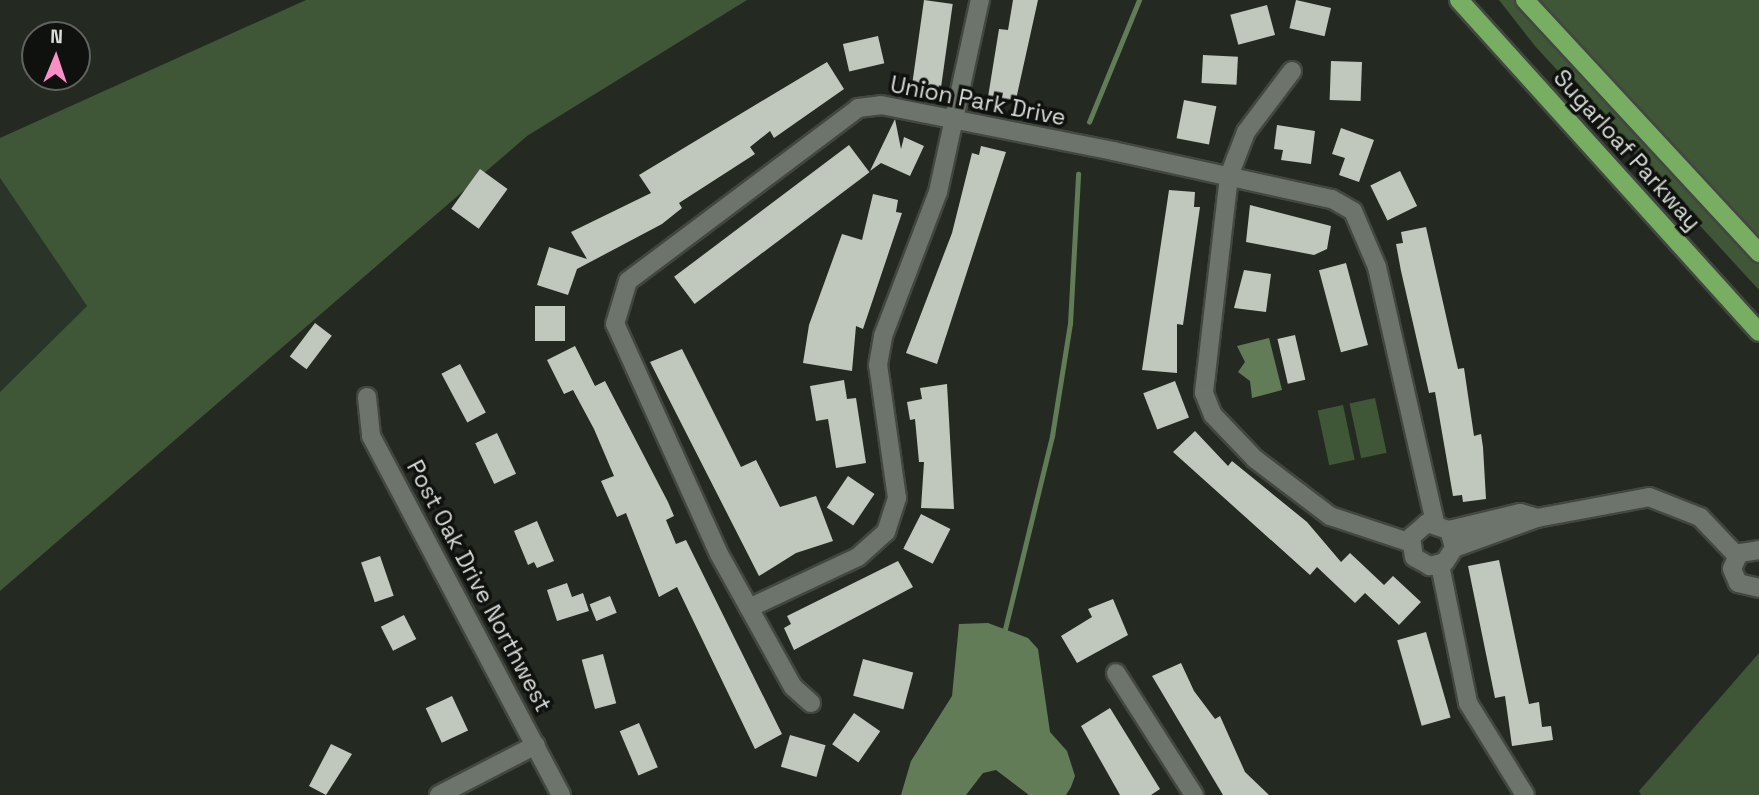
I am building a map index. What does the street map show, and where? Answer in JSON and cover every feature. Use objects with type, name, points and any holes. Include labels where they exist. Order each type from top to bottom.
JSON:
[{"type":"main road","name":"Sugarloaf Parkway","points":[[1460,0],[1759,332]]},
{"type":"main road","name":"Sugarloaf Parkway","points":[[1524,0],[1759,253]]},
{"type":"street","points":[[749,608],[858,557],[886,532],[897,498],[878,365],[883,336],[938,192],[980,0]]},
{"type":"street","points":[[1292,71],[1246,132],[1229,176],[1203,366],[1213,415],[1255,459],[1330,516],[1410,543],[1419,562],[1440,565]]},
{"type":"street","name":"Union Park Drive","points":[[811,703],[793,687],[749,608],[616,337],[618,300],[628,281],[858,108],[881,105],[1229,176],[1332,199],[1353,211],[1377,267],[1442,526]]},
{"type":"street","name":"Post Oak Drive Northwest","points":[[367,397],[371,436],[561,795]]},
{"type":"street","points":[[1440,565],[1454,548],[1537,518],[1649,497],[1700,517],[1737,556]]},
{"type":"street","points":[[1410,543],[1419,526],[1442,526],[1520,513],[1537,518]]},
{"type":"street","points":[[1442,526],[1454,548]]},
{"type":"street","points":[[1737,556],[1759,550]]},
{"type":"street","points":[[1737,556],[1734,578],[1745,588],[1759,588]]},
{"type":"street","points":[[1440,565],[1468,703],[1525,795]]},
{"type":"street","points":[[1116,673],[1194,795]]},
{"type":"street","points":[[439,795],[536,745]]},
{"type":"shaded area","points":[[306,0],[747,0],[527,136],[0,591],[0,392],[87,306],[0,178],[0,138]]},
{"type":"shaded area","points":[[1499,0],[1759,0],[1759,290],[1535,46]]},
{"type":"shaded area","points":[[0,178],[87,306],[0,392]]},
{"type":"shaded area","points":[[1269,338],[1282,390],[1252,398],[1250,381],[1238,372],[1245,362],[1237,346]]},
{"type":"shaded area","points":[[1375,398],[1387,453],[1361,458],[1350,403]]},
{"type":"shaded area","points":[[1343,405],[1355,460],[1329,465],[1318,410]]},
{"type":"shaded area","points":[[988,623],[1028,638],[1038,649],[1050,732],[1067,751],[1075,776],[1071,787],[1066,795],[1029,795],[996,770],[983,773],[966,795],[901,795],[911,761],[952,696],[959,624]]},
{"type":"shaded area","points":[[1759,653],[1759,795],[1641,795],[1639,791]]},
{"type":"building","points":[[924,0],[953,4],[941,89],[912,85]]},
{"type":"building","points":[[1013,0],[1038,0],[1015,104],[988,97],[999,29],[1008,30]]},
{"type":"building","points":[[1296,0],[1331,8],[1325,36],[1289,28]]},
{"type":"building","points":[[1267,5],[1275,35],[1238,45],[1230,15]]},
{"type":"building","points":[[878,36],[884,63],[849,71],[843,44]]},
{"type":"building","points":[[1203,55],[1238,57],[1236,85],[1202,83]]},
{"type":"building","points":[[1331,61],[1362,62],[1361,101],[1330,100]]},
{"type":"building","points":[[827,62],[844,89],[774,138],[770,131],[750,147],[755,154],[679,203],[682,208],[662,224],[577,269],[568,295],[537,285],[549,247],[587,259],[571,232],[651,193],[639,175]]},
{"type":"building","points":[[1184,100],[1216,106],[1209,145],[1177,138]]},
{"type":"building","points":[[895,119],[901,149],[904,137],[924,146],[910,176],[881,163],[870,171]]},
{"type":"building","points":[[1277,125],[1315,131],[1311,164],[1281,160],[1283,150],[1274,149]]},
{"type":"building","points":[[1341,128],[1374,140],[1359,182],[1339,175],[1345,158],[1332,154]]},
{"type":"building","points":[[849,145],[869,172],[695,304],[674,277]]},
{"type":"building","points":[[981,146],[1006,152],[937,364],[906,353],[952,233],[972,153],[979,155]]},
{"type":"building","points":[[480,169],[508,189],[479,229],[451,209]]},
{"type":"building","points":[[1400,171],[1417,206],[1387,221],[1370,185]]},
{"type":"building","points":[[1169,190],[1195,192],[1194,207],[1200,207],[1183,325],[1177,324],[1177,373],[1142,370]]},
{"type":"building","points":[[873,194],[898,200],[896,212],[902,213],[863,329],[856,326],[852,371],[803,363],[809,325],[842,234],[862,240]]},
{"type":"building","points":[[1250,205],[1331,226],[1327,249],[1314,255],[1246,242]]},
{"type":"building","points":[[1426,227],[1458,369],[1464,368],[1474,436],[1481,434],[1486,499],[1463,502],[1462,495],[1453,496],[1435,392],[1429,393],[1401,271],[1396,244],[1403,243],[1401,232]]},
{"type":"building","points":[[1346,263],[1368,345],[1341,352],[1319,270]]},
{"type":"building","points":[[1244,270],[1271,274],[1266,312],[1234,308]]},
{"type":"building","points":[[535,306],[565,306],[565,341],[535,341]]},
{"type":"building","points":[[315,323],[332,336],[306,369],[290,357]]},
{"type":"building","points":[[1295,335],[1305,380],[1288,384],[1277,339]]},
{"type":"building","points":[[575,346],[595,386],[605,381],[668,502],[674,516],[666,520],[676,544],[686,540],[782,734],[755,749],[677,587],[659,597],[626,513],[617,517],[601,481],[614,476],[594,429],[573,390],[564,394],[547,360]]},
{"type":"building","points":[[682,349],[741,467],[756,460],[780,507],[816,496],[833,541],[796,553],[759,576],[650,362]]},
{"type":"building","points":[[460,364],[486,413],[467,422],[441,374]]},
{"type":"building","points":[[844,380],[847,399],[856,398],[866,463],[836,468],[828,419],[816,421],[810,386]]},
{"type":"building","points":[[1175,381],[1189,417],[1157,430],[1143,393]]},
{"type":"building","points":[[947,384],[954,509],[921,508],[924,462],[919,462],[915,419],[910,420],[907,402],[922,399],[920,388]]},
{"type":"building","points":[[1195,431],[1228,466],[1232,461],[1307,522],[1341,562],[1350,553],[1384,585],[1393,576],[1421,602],[1399,625],[1365,593],[1355,603],[1317,567],[1310,575],[1173,452]]},
{"type":"building","points":[[497,433],[516,474],[494,484],[475,443]]},
{"type":"building","points":[[848,476],[875,494],[853,525],[827,508]]},
{"type":"building","points":[[921,514],[950,529],[933,564],[903,549]]},
{"type":"building","points":[[537,521],[554,561],[537,568],[534,562],[528,565],[514,531]]},
{"type":"building","points":[[380,556],[394,596],[375,602],[361,563]]},
{"type":"building","points":[[1499,560],[1529,704],[1539,702],[1542,727],[1551,726],[1553,740],[1512,746],[1505,696],[1495,698],[1468,566]]},
{"type":"building","points":[[898,561],[913,587],[794,650],[784,628],[791,624],[787,616]]},
{"type":"building","points":[[567,583],[572,597],[583,593],[589,611],[557,621],[547,590]]},
{"type":"building","points":[[610,596],[617,613],[596,621],[590,604]]},
{"type":"building","points":[[1113,599],[1128,635],[1077,663],[1061,636],[1092,617],[1088,609]]},
{"type":"building","points":[[404,615],[416,639],[393,651],[381,627]]},
{"type":"building","points":[[1426,632],[1451,718],[1422,726],[1397,640]]},
{"type":"building","points":[[603,654],[616,703],[595,709],[582,660]]},
{"type":"building","points":[[863,659],[913,672],[903,709],[853,696]]},
{"type":"building","points":[[1181,663],[1194,691],[1215,719],[1220,716],[1245,772],[1269,795],[1223,795],[1152,676]]},
{"type":"building","points":[[452,696],[468,730],[442,743],[426,708]]},
{"type":"building","points":[[1110,708],[1160,789],[1151,795],[1120,795],[1081,726]]},
{"type":"building","points":[[854,713],[880,731],[858,762],[832,744]]},
{"type":"building","points":[[639,723],[658,767],[638,775],[620,731]]},
{"type":"building","points":[[790,735],[826,745],[816,777],[781,767]]},
{"type":"building","points":[[331,744],[352,754],[326,795],[309,786]]},
{"type":"waterway","points":[[1089,122],[1139,0]]},
{"type":"waterway","points":[[1005,629],[1052,436],[1070,324],[1078,174]]}]
